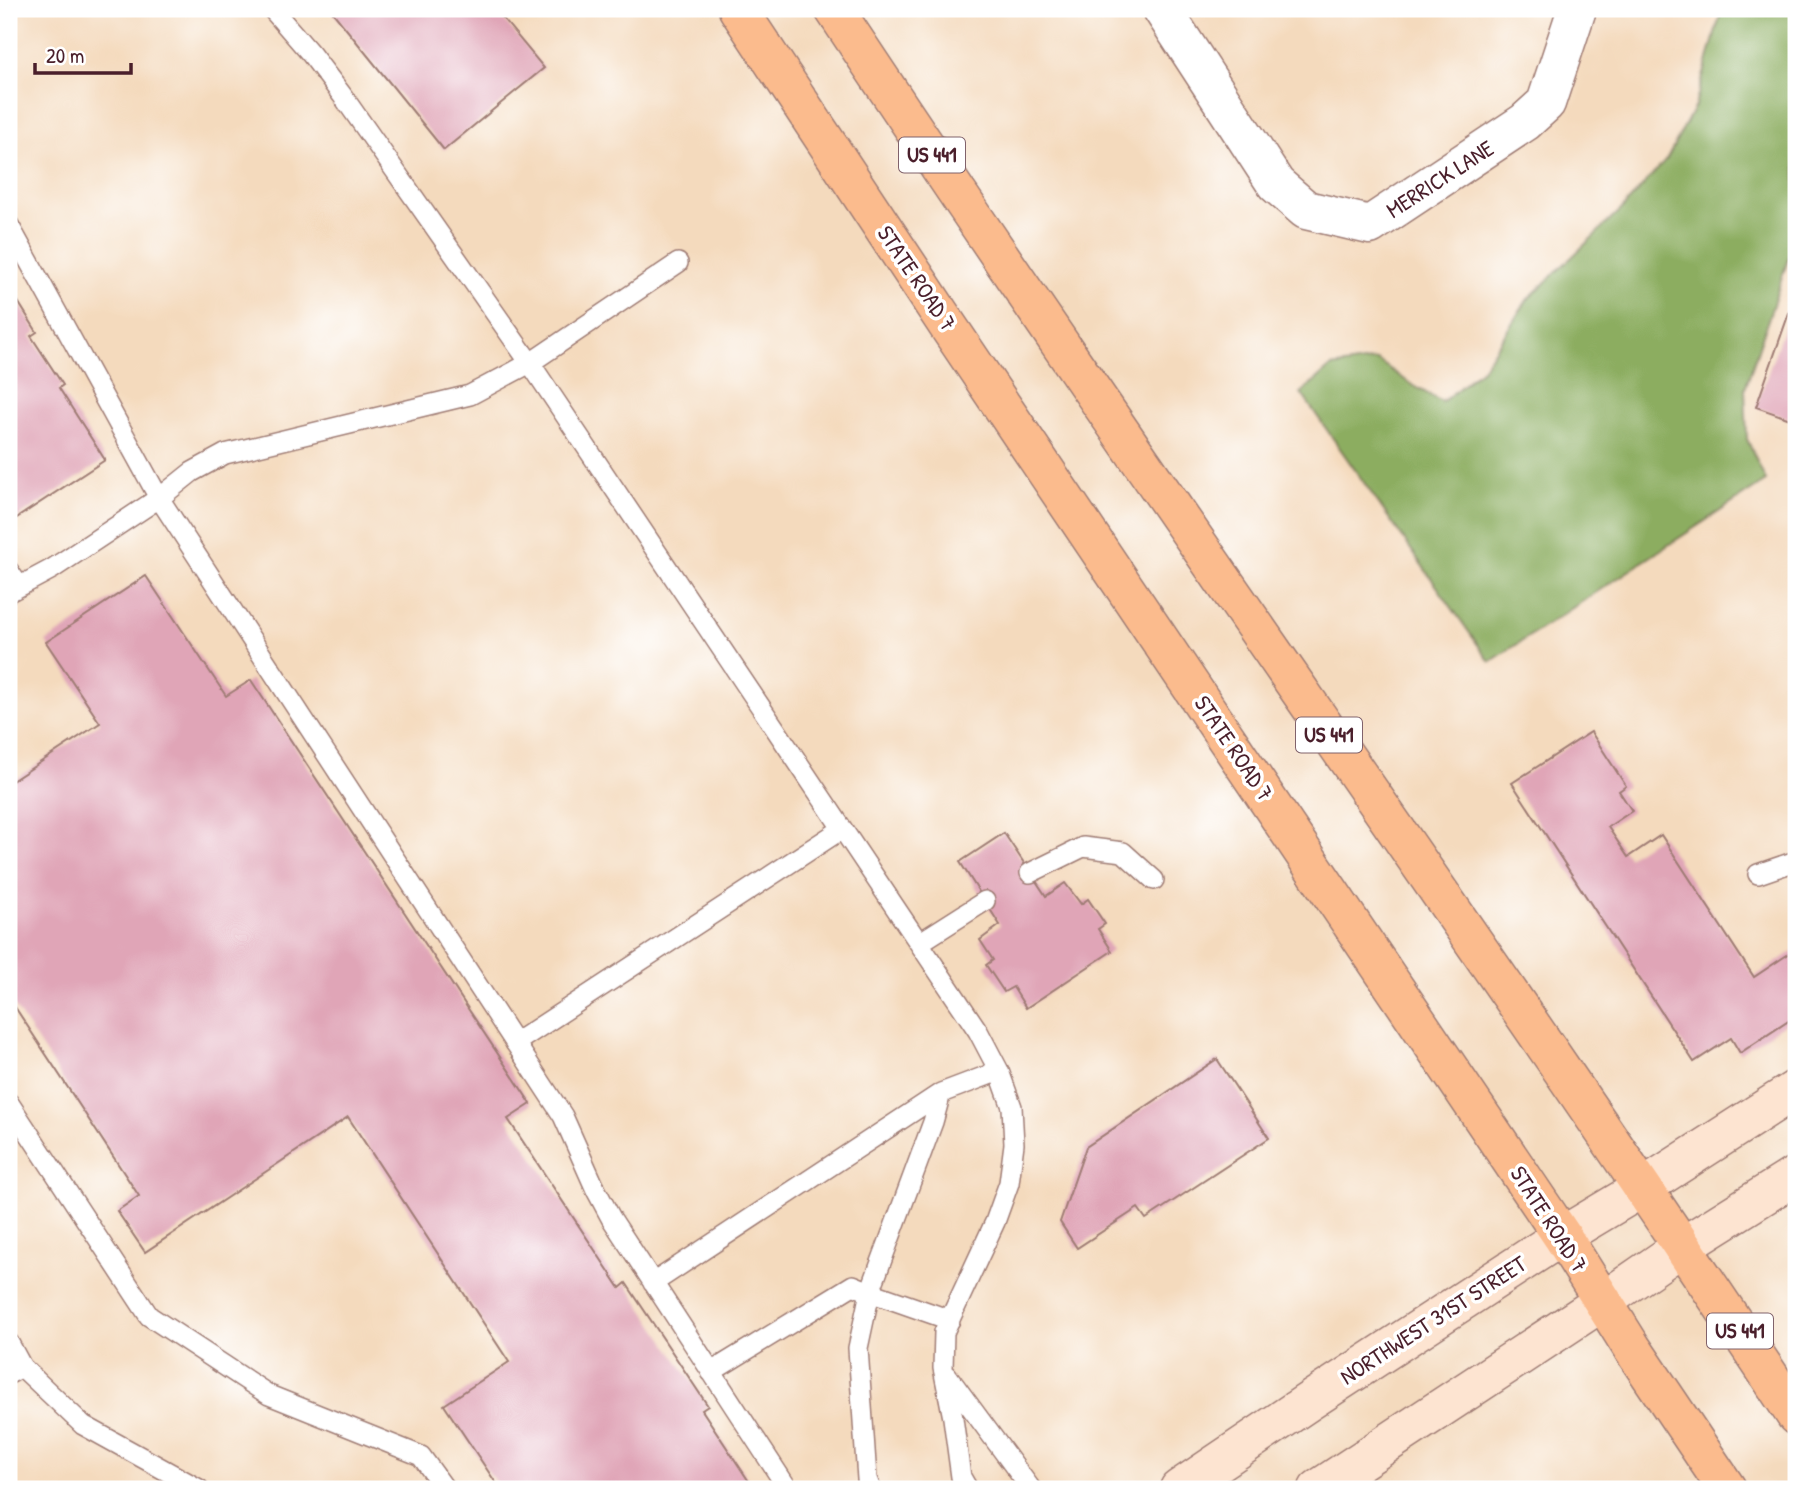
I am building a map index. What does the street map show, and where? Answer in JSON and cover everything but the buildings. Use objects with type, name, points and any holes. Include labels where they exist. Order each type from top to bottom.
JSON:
[{"type":"main road","points":[[724,9],[794,93]]},
{"type":"main road","name":"STATE ROAD 7","points":[[738,9],[948,326],[1562,1236],[1680,1422],[1727,1489]]},
{"type":"main road","name":"US 441","points":[[840,16],[1032,304],[1683,1245],[1796,1416]]},
{"type":"street","name":"MERRICK LANE","points":[[1162,9],[1276,184],[1306,210],[1370,225],[1525,122],[1546,103],[1577,9]]},
{"type":"street","name":"NORTHWEST 31ST STREET","points":[[1179,1489],[1319,1394],[1562,1236],[1796,1090]]},
{"type":"street","points":[[1318,1489],[1602,1302],[1683,1245],[1796,1175]]},
{"type":"street","points":[[1680,1422],[1707,1489]]},
{"type":"lane","points":[[272,9],[342,95],[530,363],[978,1031],[999,1071],[1012,1107],[1014,1144],[1009,1183],[995,1222],[944,1332],[943,1368],[961,1478],[968,1489]]},
{"type":"lane","points":[[9,225],[159,498],[564,1116],[611,1218],[788,1489]]},
{"type":"lane","points":[[12,583],[52,569],[159,498],[192,472],[225,454],[470,395],[530,363],[678,263]]},
{"type":"lane","points":[[515,1043],[842,829]]},
{"type":"lane","points":[[1030,873],[1083,847],[1123,852],[1154,880]]},
{"type":"lane","points":[[1758,874],[1796,861]]},
{"type":"lane","points":[[919,943],[985,901]]},
{"type":"lane","points":[[653,1283],[942,1093],[999,1071]]},
{"type":"lane","points":[[871,1489],[867,1479],[858,1348],[870,1292],[942,1093]]},
{"type":"lane","points":[[9,1103],[149,1316],[269,1395],[421,1456],[445,1489]]},
{"type":"lane","points":[[711,1372],[853,1285],[950,1320]]},
{"type":"lane","points":[[9,1343],[15,1371],[83,1425],[199,1489]]},
{"type":"lane","points":[[943,1368],[1031,1489]]},
{"type":"green space","points":[[1722,9],[1796,9],[1796,235],[1745,389],[1747,439],[1766,481],[1490,662],[1301,393],[1331,367],[1377,360],[1442,402],[1482,369],[1528,299],[1622,209],[1667,159],[1695,106]]}]
